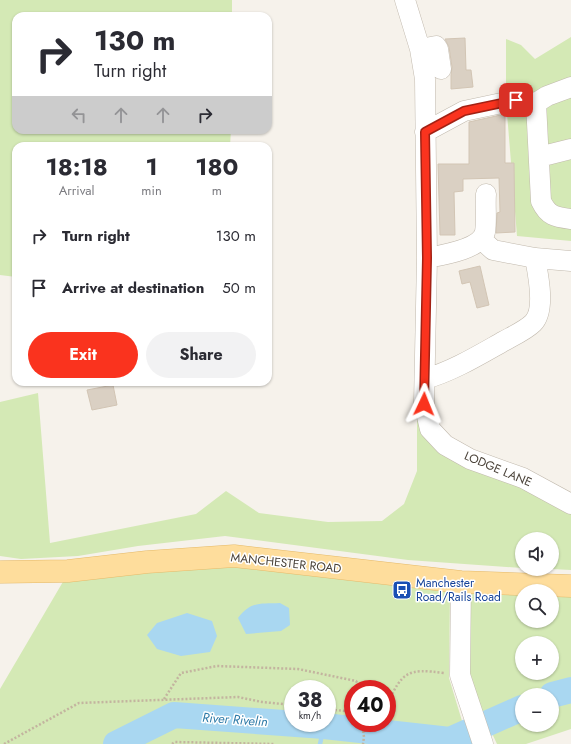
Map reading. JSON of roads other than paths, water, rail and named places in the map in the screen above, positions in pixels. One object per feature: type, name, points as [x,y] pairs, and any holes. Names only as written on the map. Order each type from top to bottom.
[{"type":"main road","name":"MANCHESTER ROAD","points":[[0,572],[68,571],[147,562],[234,556],[460,582],[571,586]]},
{"type":"street","name":"LODGE LANE","points":[[405,0],[420,50],[425,79],[427,258],[424,404],[430,429],[445,445],[470,459],[523,478],[571,504]]},
{"type":"street","points":[[420,50],[436,46],[438,49],[441,69]]},
{"type":"street","points":[[425,122],[456,104],[464,111],[516,100],[536,102],[571,87]]},
{"type":"street","points":[[536,102],[541,201],[546,211],[558,218],[571,218]]},
{"type":"street","points":[[539,157],[571,149]]},
{"type":"street","points":[[427,258],[444,255],[474,245],[481,240],[485,232],[486,194]]},
{"type":"street","points":[[481,240],[493,250],[535,258],[571,261]]},
{"type":"street","points":[[425,380],[440,375],[465,363],[534,323],[540,305],[539,276],[535,258]]},
{"type":"street","points":[[460,582],[460,675],[481,739]]},
{"type":"water","points":[[280,603],[289,608],[290,625],[281,631],[246,634],[238,618],[247,609],[256,604]]},
{"type":"water","points":[[187,613],[212,621],[217,636],[210,652],[181,656],[157,649],[147,635],[157,623]]},
{"type":"waterway","name":"River Rivelin","points":[[559,693],[571,690]]},
{"type":"waterway","name":"River Rivelin","points":[[116,744],[174,715],[324,726],[450,740],[515,711]]},
{"type":"waterway","points":[[320,744],[323,732]]},
{"type":"place","name":"Manchester Road/Rails Road","points":[[402,590]]}]
